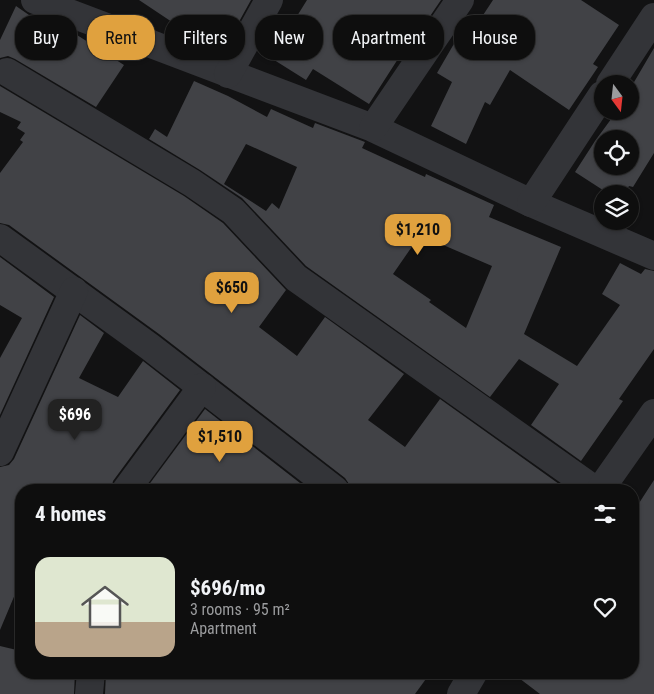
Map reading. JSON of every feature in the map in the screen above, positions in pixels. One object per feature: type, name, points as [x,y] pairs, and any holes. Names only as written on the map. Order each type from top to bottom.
[{"type":"street","points":[[35,0],[373,128],[531,204],[654,256]]},
{"type":"street","points":[[228,74],[269,0]]},
{"type":"street","points":[[373,128],[460,0]]},
{"type":"street","points":[[616,75],[654,17]]},
{"type":"street","points":[[7,72],[192,183],[233,211],[296,278],[587,484]]},
{"type":"street","points":[[531,204],[594,107]]},
{"type":"street","points":[[0,238],[202,387],[326,484]]},
{"type":"street","points":[[0,452],[74,291]]},
{"type":"street","points":[[130,484],[202,387]]},
{"type":"street","points":[[604,484],[654,413]]},
{"type":"street","points":[[89,694],[90,679]]},
{"type":"street","points":[[461,694],[470,679]]},
{"type":"building","points":[[139,0],[251,0],[243,15],[165,15],[165,17]]},
{"type":"building","points":[[307,0],[441,0],[431,15],[333,15],[333,60],[397,60],[369,104],[313,69],[306,80],[274,60],[323,60],[323,15],[298,15]]},
{"type":"building","points":[[493,0],[581,0],[619,25],[593,64],[598,67],[569,110],[510,70],[490,105],[485,102],[466,144],[431,126],[452,82],[437,73],[454,44],[454,60],[535,60],[535,15],[483,15]]},
{"type":"building","points":[[16,6],[29,15],[15,15],[15,59],[8,56],[0,58],[0,40]]},
{"type":"building","points":[[77,35],[87,41],[87,60],[116,60],[124,65],[96,107],[17,60],[77,60]]},
{"type":"building","points":[[654,48],[654,153],[634,185],[595,185],[575,172],[594,143],[594,175],[639,175],[639,130],[603,130],[610,120],[639,120],[638,75]]},
{"type":"building","points":[[194,81],[228,96],[267,117],[271,109],[313,128],[315,123],[365,142],[362,148],[425,177],[426,174],[494,205],[489,217],[561,247],[524,334],[577,366],[620,305],[602,294],[620,263],[641,274],[645,269],[654,271],[654,349],[619,399],[623,401],[581,461],[531,425],[559,384],[519,359],[490,397],[306,266],[242,198],[149,139],[155,129],[167,137]],"holes":[[[246,144],[297,167],[279,209],[272,203],[266,211],[224,184]],[[420,235],[492,266],[466,328],[429,302],[431,300],[393,274]]]},
{"type":"building","points":[[0,86],[184,196],[223,223],[286,290],[259,327],[297,356],[325,317],[404,374],[368,420],[405,447],[440,399],[559,484],[349,484],[345,478],[159,334],[9,225],[0,223],[0,173],[23,142],[20,140],[25,133],[17,128],[21,122],[0,112]]},
{"type":"building","points":[[0,257],[54,297],[0,415],[0,358],[22,318],[0,305]]},
{"type":"building","points":[[80,315],[104,333],[79,378],[118,397],[143,361],[180,390],[112,484],[15,484],[15,594],[0,630],[0,467],[9,465],[14,459]]},
{"type":"building","points":[[205,409],[301,484],[149,484]]},
{"type":"building","points":[[654,480],[654,694],[540,694],[520,679],[639,679],[639,503]]},
{"type":"building","points":[[0,646],[15,650],[15,679],[75,679],[74,694],[0,694]]},
{"type":"building","points":[[106,679],[426,679],[415,694],[105,694]]}]
